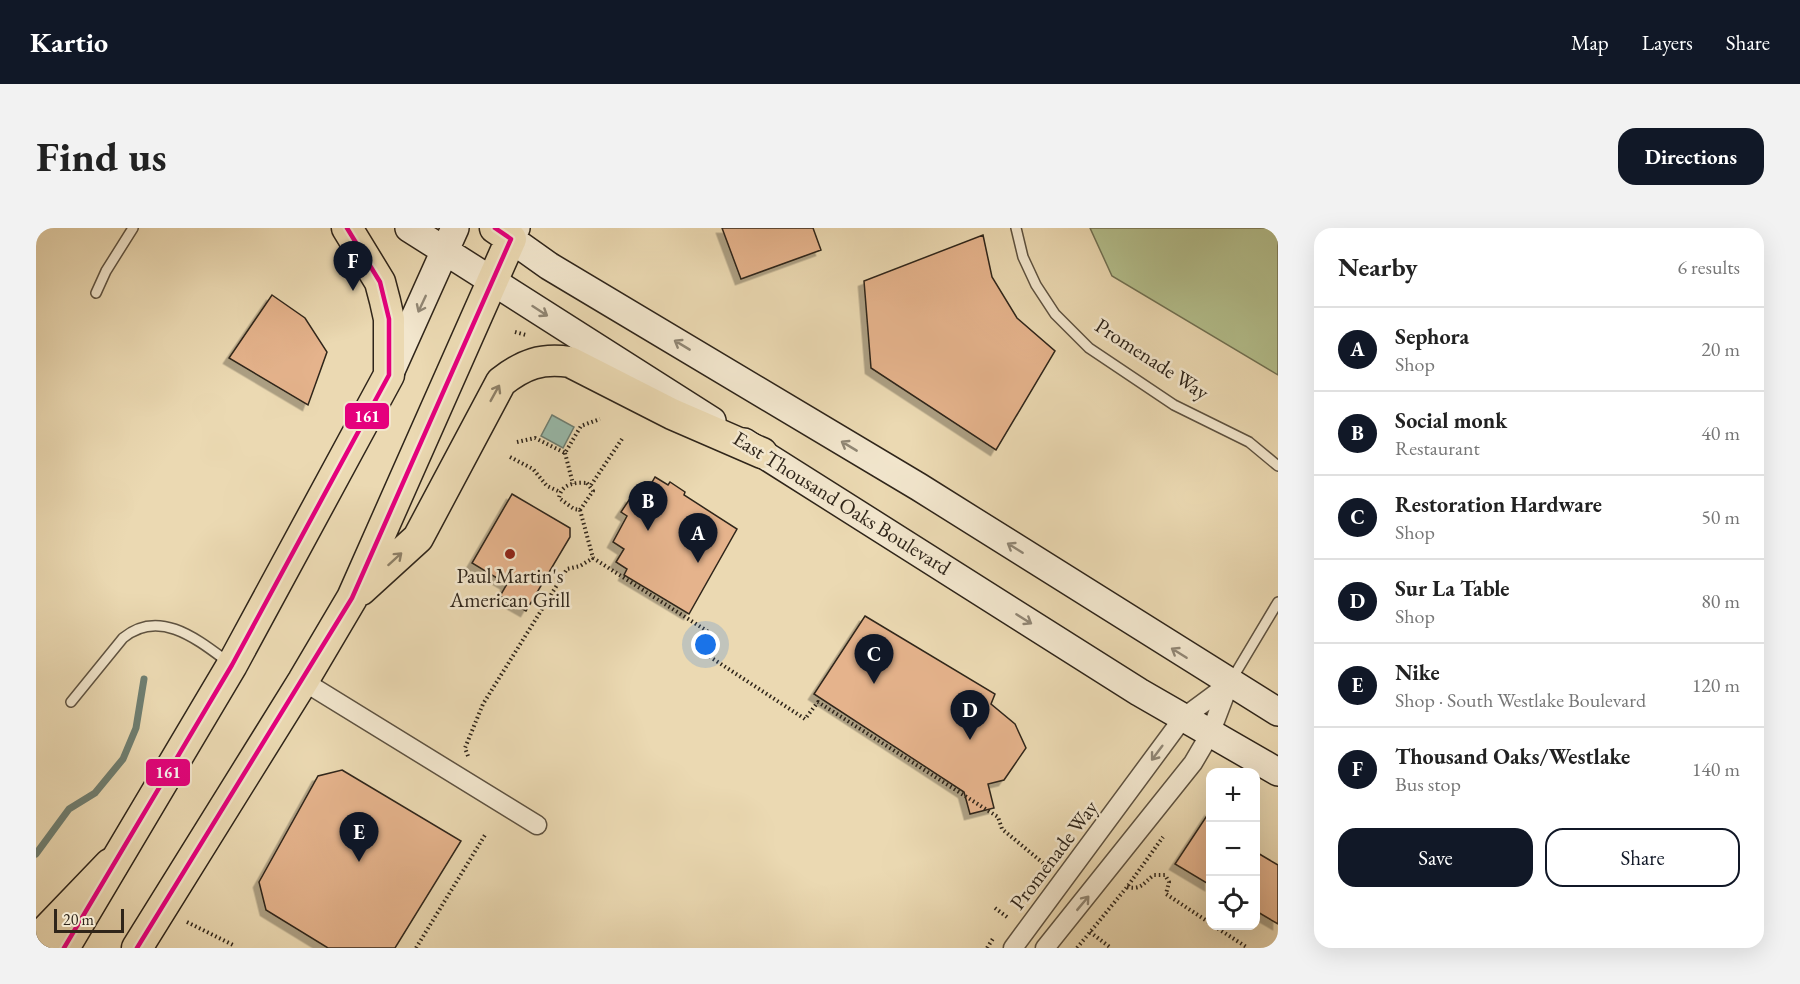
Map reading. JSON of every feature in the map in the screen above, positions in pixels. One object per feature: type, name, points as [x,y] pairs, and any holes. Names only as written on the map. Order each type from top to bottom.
[{"type":"highway","points":[[36,943],[111,865]]},
{"type":"main road","points":[[347,228],[380,282],[386,301],[389,319],[389,375]]},
{"type":"main road","name":"East Thousand Oaks Boulevard","points":[[409,228],[451,239],[491,279],[1183,718],[1278,772]]},
{"type":"main road","points":[[137,948],[352,598],[491,279],[507,232],[549,266],[919,487],[1229,684],[1278,712]]},
{"type":"main road","points":[[64,948],[111,865],[232,665],[389,375],[451,239]]},
{"type":"main road","points":[[352,598],[418,538],[501,382],[524,365],[552,360],[570,362],[672,414],[762,453]]},
{"type":"street","points":[[303,681],[537,825]]},
{"type":"street","name":"Promenade Way","points":[[1013,948],[1183,718],[1229,684]]},
{"type":"street","name":"Promenade Way","points":[[1045,948],[1186,772],[1210,734],[1229,684]]},
{"type":"lane","points":[[96,293],[133,228]]},
{"type":"lane","name":"Promenade Way","points":[[1016,228],[1023,257],[1036,285],[1055,314],[1089,348],[1174,405],[1249,442],[1278,466]]},
{"type":"lane","name":"Promenade Way","points":[[1229,684],[1278,602]]},
{"type":"lane","points":[[71,702],[123,638],[134,629],[152,624],[175,627],[232,665]]},
{"type":"path","points":[[515,332],[526,335]]},
{"type":"path","points":[[573,483],[565,453],[581,426],[600,419]]},
{"type":"path","points":[[517,442],[535,438],[565,453]]},
{"type":"path","points":[[580,510],[591,496],[591,485],[622,439]]},
{"type":"path","points":[[510,457],[533,469],[547,486],[560,492]]},
{"type":"path","points":[[560,492],[573,483],[591,485]]},
{"type":"path","points":[[560,492],[562,502],[580,510]]},
{"type":"path","points":[[580,510],[593,558],[707,631],[700,651],[805,719],[818,702],[998,817],[1002,830],[1043,863]]},
{"type":"path","points":[[474,760],[465,754],[465,748],[483,704],[567,569],[580,566],[593,558]]},
{"type":"path","points":[[1077,948],[1127,887],[1170,828]]},
{"type":"path","points":[[416,948],[485,835]]},
{"type":"path","points":[[1127,887],[1136,889],[1142,887],[1154,875],[1166,875],[1169,882],[1166,894],[1206,920]]},
{"type":"path","points":[[994,908],[1008,916]]},
{"type":"path","points":[[187,922],[233,945]]},
{"type":"path","points":[[1221,930],[1248,948]]},
{"type":"path","points":[[1090,932],[1112,948]]},
{"type":"green space","points":[[1090,228],[1278,228],[1278,375],[1112,276]]},
{"type":"shaded area","points":[[552,415],[574,427],[563,448],[541,436]]},
{"type":"building","points":[[722,228],[813,228],[821,250],[741,279]]},
{"type":"building","points":[[983,235],[992,277],[1017,318],[1055,351],[996,450],[871,368],[864,281]]},
{"type":"building","points":[[272,295],[305,318],[327,352],[308,405],[229,358]]},
{"type":"building","points":[[655,477],[668,485],[670,482],[685,492],[684,495],[737,529],[689,614],[624,575],[627,569],[616,562],[624,549],[613,542],[627,516],[621,512],[631,497],[635,500],[645,482],[651,484]]},
{"type":"building","points":[[512,494],[570,528],[570,537],[526,611],[500,596],[507,584],[472,563]]},
{"type":"building","points":[[865,616],[995,694],[991,704],[1015,724],[1026,748],[1004,780],[988,784],[994,808],[970,814],[964,792],[814,694]]},
{"type":"building","points":[[342,770],[461,841],[395,948],[328,948],[266,910],[259,882],[318,776]]},
{"type":"building","points":[[1206,817],[1206,883],[1175,864]]},
{"type":"building","points":[[1260,854],[1278,865],[1278,924],[1260,913]]},
{"type":"waterway","points":[[36,854],[69,809],[95,793],[123,759],[136,728],[144,679]]},
{"type":"transit line","name":"161","points":[[64,948],[232,665],[389,375],[389,319],[380,282],[347,228]]},
{"type":"transit line","name":"161","points":[[137,948],[352,598],[511,239],[495,228]]},
{"type":"place","name":"Thousand Oaks/Westlake","points":[[353,291]]},
{"type":"place","name":"Social monk","points":[[648,531]]},
{"type":"place","name":"Paul Martin's American Grill","points":[[510,554]]},
{"type":"place","name":"Sephora","points":[[698,563]]},
{"type":"place","name":"Restoration Hardware","points":[[874,684]]},
{"type":"place","name":"Sur La Table","points":[[970,740]]},
{"type":"place","name":"Nike","points":[[359,862]]}]
